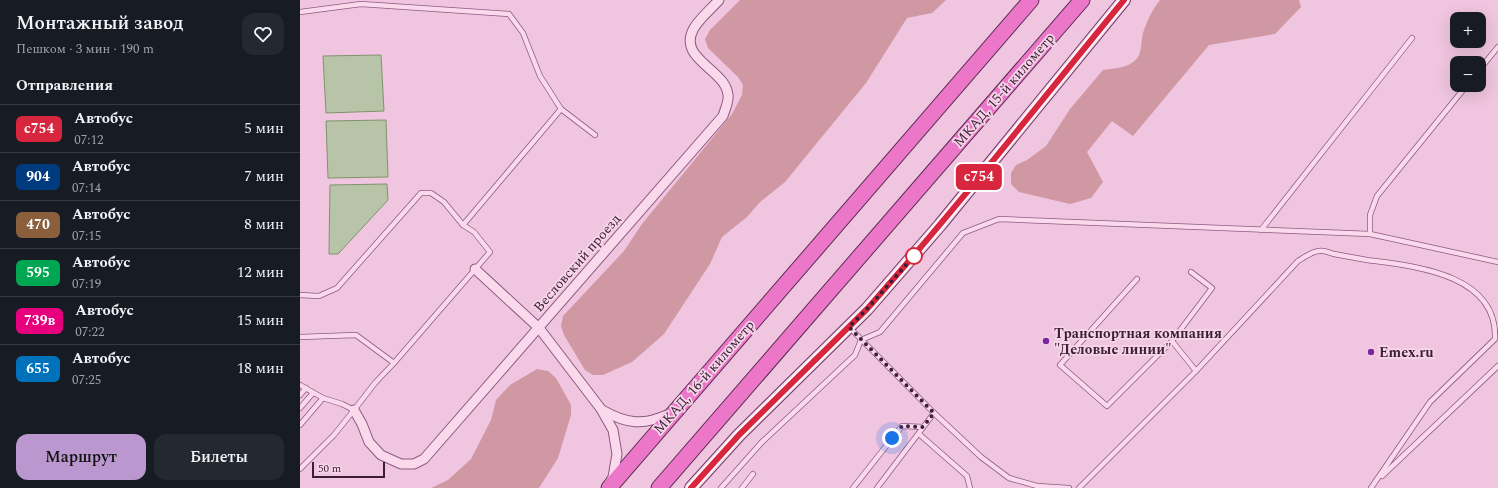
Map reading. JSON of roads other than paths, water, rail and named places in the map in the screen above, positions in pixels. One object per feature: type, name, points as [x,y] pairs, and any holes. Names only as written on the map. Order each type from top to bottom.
[{"type":"highway","points":[[986,51],[1031,0]]},
{"type":"highway","name":"МКАД, 15-й километр","points":[[659,488],[1082,0]]},
{"type":"highway","name":"МКАД, 16-й километр","points":[[607,488],[986,51]]},
{"type":"main road","points":[[986,51],[1024,0]]},
{"type":"main road","points":[[691,488],[739,435],[867,309],[905,267],[1124,0]]},
{"type":"street","name":"Весловский проезд","points":[[354,410],[370,442],[381,455],[401,464],[414,464],[424,459],[723,116],[727,106],[728,94],[723,81],[694,54],[691,46],[691,35],[694,28],[719,0]]},
{"type":"street","points":[[476,269],[539,328],[601,409],[613,430],[617,454],[612,477],[607,488]]},
{"type":"street","points":[[601,409],[618,419],[637,422],[656,420],[674,412]]},
{"type":"lane","points":[[300,12],[361,4],[510,14],[523,33],[540,76],[561,109],[595,135]]},
{"type":"lane","points":[[1261,230],[1412,38]]},
{"type":"lane","points":[[1486,62],[1498,47]]},
{"type":"lane","points":[[1370,234],[1370,215],[1377,196],[1461,92]]},
{"type":"lane","points":[[462,225],[561,109]]},
{"type":"lane","points":[[300,296],[319,296],[336,288],[421,193],[431,193],[444,202],[462,225],[474,232],[490,252],[375,383],[334,434],[300,469]]},
{"type":"lane","points":[[721,488],[762,442],[855,355],[861,340],[880,332],[963,233],[999,219],[1370,234],[1498,262]]},
{"type":"lane","points":[[1079,488],[1196,371],[1298,261],[1319,250],[1350,257],[1423,268],[1459,279],[1478,289],[1488,301],[1495,313],[1497,328],[1495,339],[1430,402],[1371,488]]},
{"type":"lane","points":[[1137,279],[1060,365],[1107,406],[1172,341],[1212,288],[1191,272]]},
{"type":"lane","points":[[849,327],[934,413],[981,457],[1009,478],[1037,486],[1070,488]]},
{"type":"lane","points":[[300,337],[356,335],[394,363]]},
{"type":"lane","points":[[1172,341],[1196,371]]},
{"type":"lane","points":[[1375,483],[1498,366]]},
{"type":"lane","points":[[300,385],[323,398],[342,404],[354,410]]},
{"type":"lane","points":[[300,395],[306,388]]},
{"type":"lane","points":[[300,408],[313,393]]},
{"type":"lane","points":[[300,425],[323,398]]},
{"type":"lane","points":[[877,488],[934,413]]},
{"type":"lane","points":[[852,488],[902,426],[923,427]]},
{"type":"lane","points":[[919,434],[967,476],[970,488]]},
{"type":"lane","points":[[742,488],[753,474]]},
{"type":"place","name":"Транспортная компания \"Деловые линии\"","points":[[1046,341]]},
{"type":"place","name":"Emex.ru","points":[[1371,352]]}]
